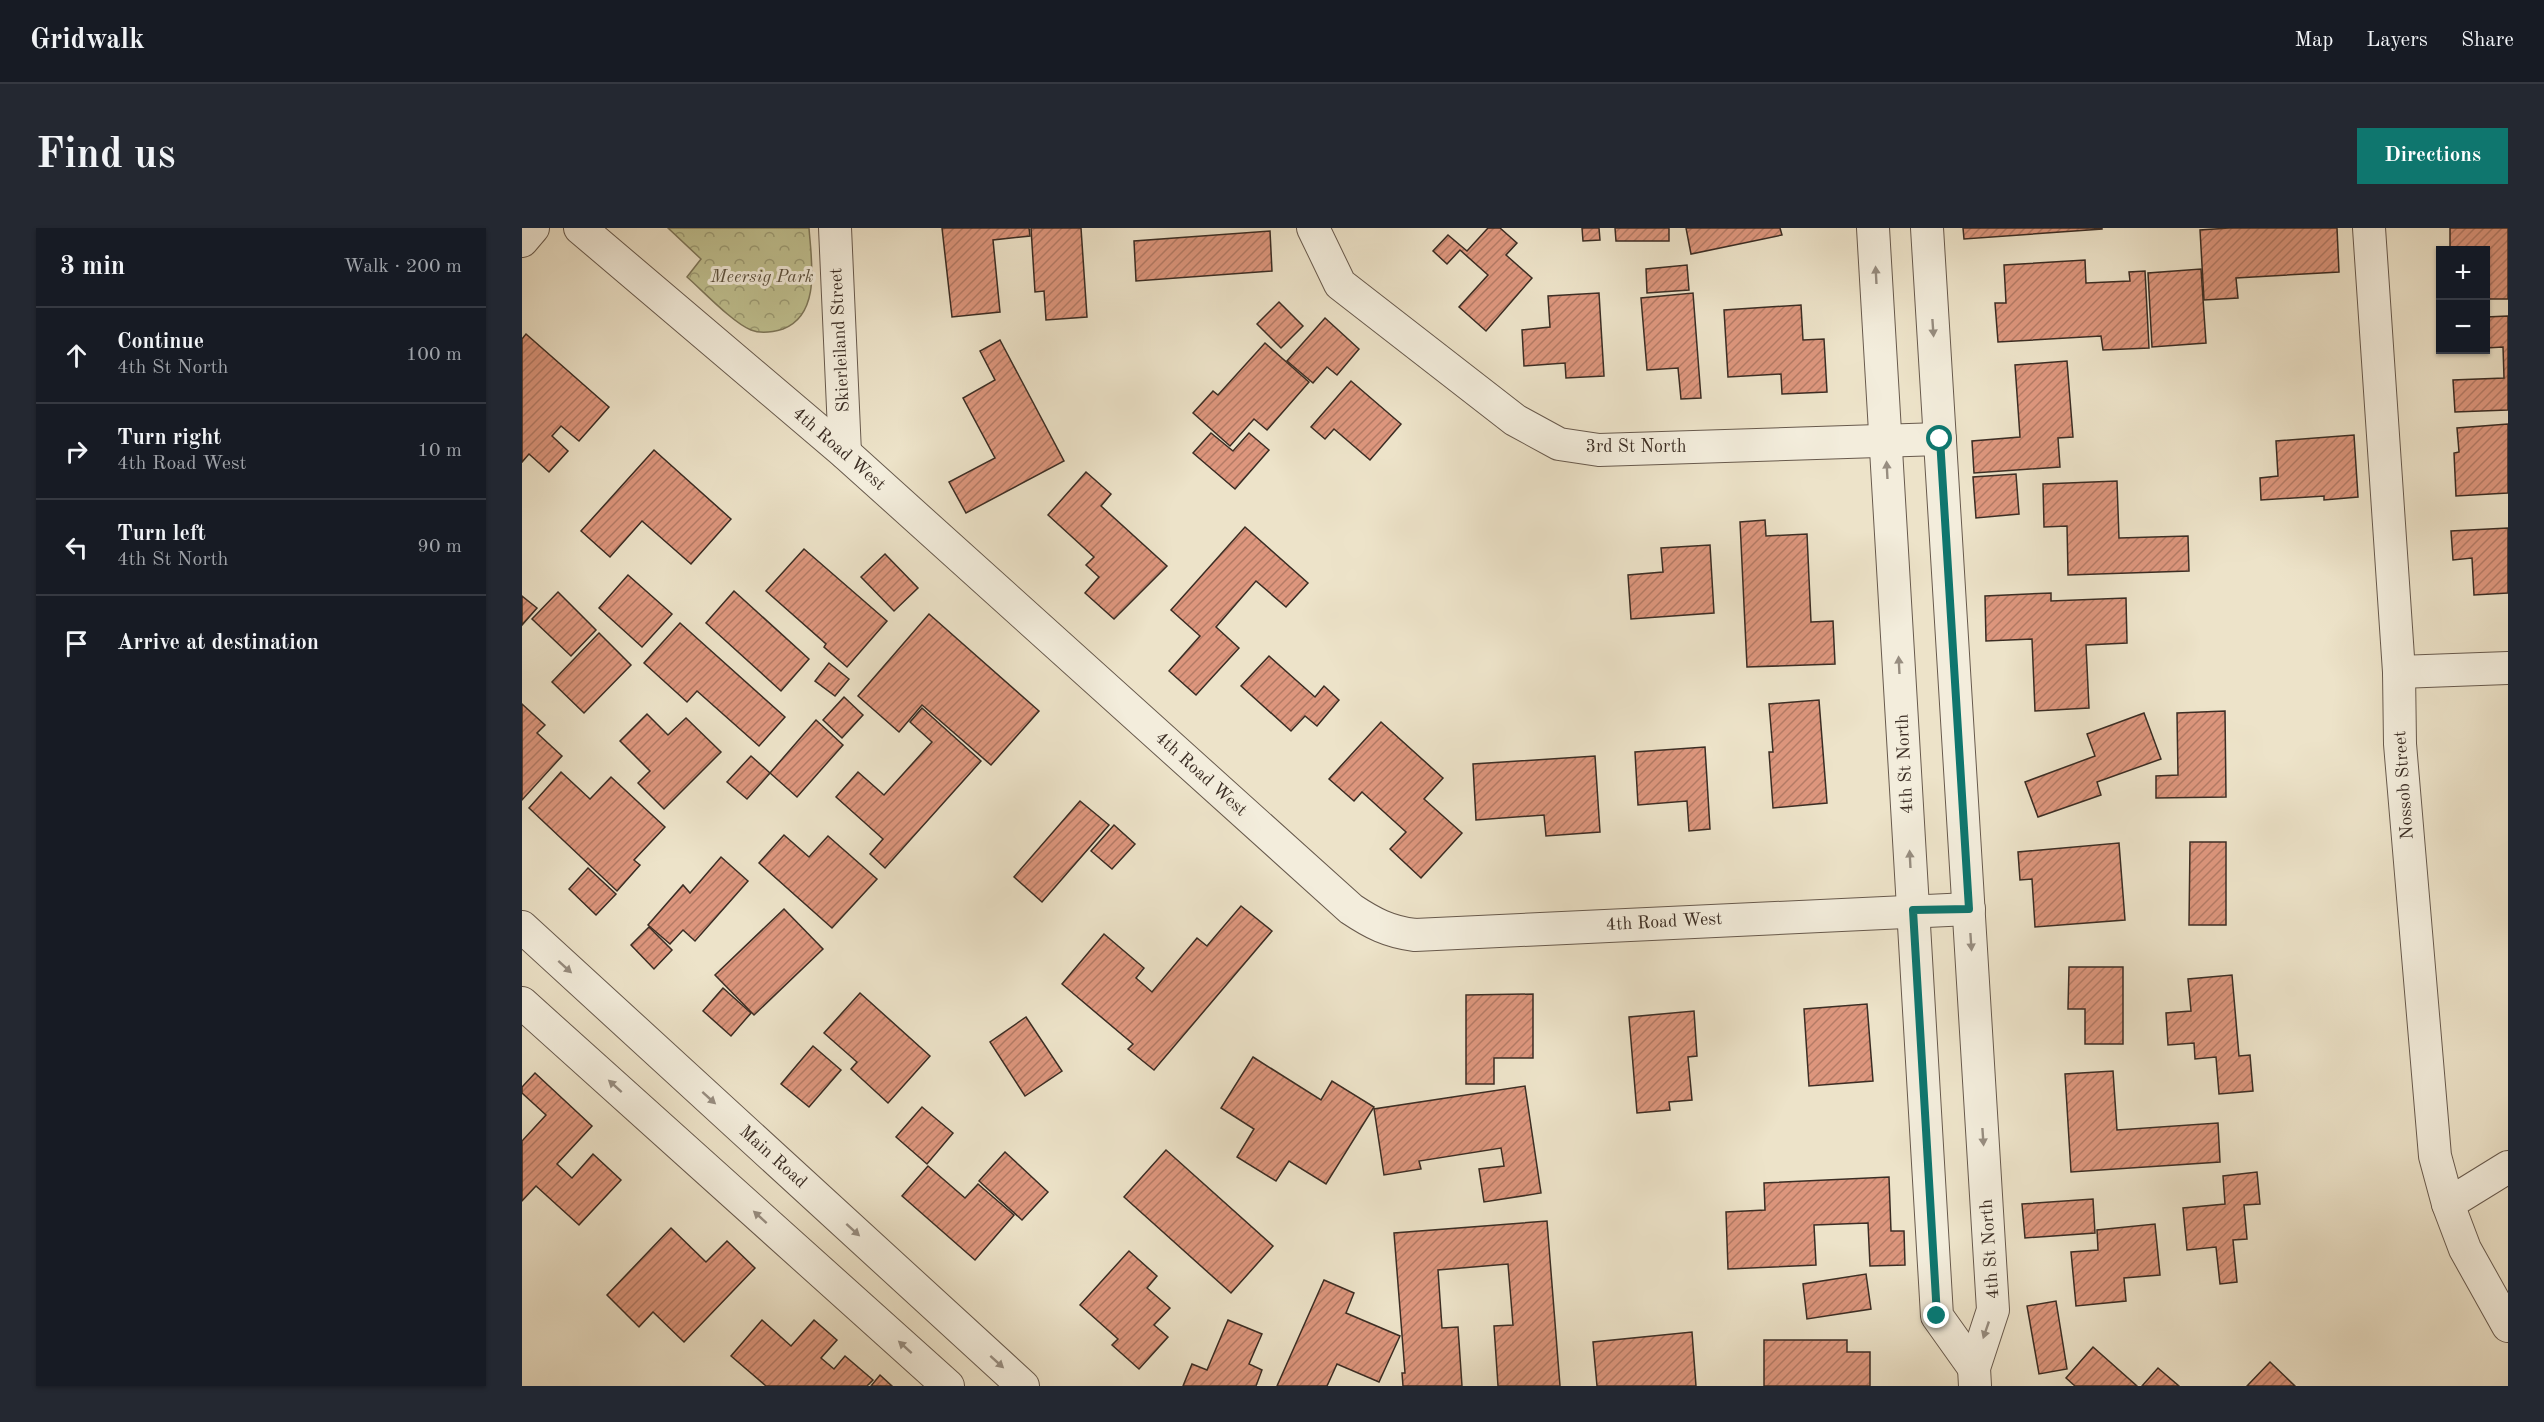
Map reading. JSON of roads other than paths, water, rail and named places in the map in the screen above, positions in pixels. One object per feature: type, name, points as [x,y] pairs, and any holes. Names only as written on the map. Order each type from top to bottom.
[{"type":"street","points":[[522,241],[533,228]]},
{"type":"street","name":"4th Road West","points":[[580,228],[845,453],[1351,909],[1393,933],[1415,935],[1969,909]]},
{"type":"street","name":"Skierleiland Street","points":[[835,228],[845,453]]},
{"type":"street","name":"3rd St North","points":[[1313,228],[1340,284],[1515,420],[1559,444],[1599,450],[1940,439]]},
{"type":"street","name":"4th St North","points":[[1873,228],[1937,1316],[1974,1377]]},
{"type":"street","name":"4th St North","points":[[1927,228],[1994,1310],[1974,1377]]},
{"type":"street","name":"Nossob Street","points":[[2369,228],[2399,672],[2400,744],[2435,1156],[2448,1204],[2465,1249],[2508,1326]]},
{"type":"street","points":[[2399,672],[2508,668]]},
{"type":"street","name":"Main Road","points":[[522,927],[1023,1386]]},
{"type":"street","points":[[522,1003],[948,1386]]},
{"type":"street","points":[[2448,1204],[2508,1167]]},
{"type":"park label","name":"Meersig Park","points":[[762,277]]}]
